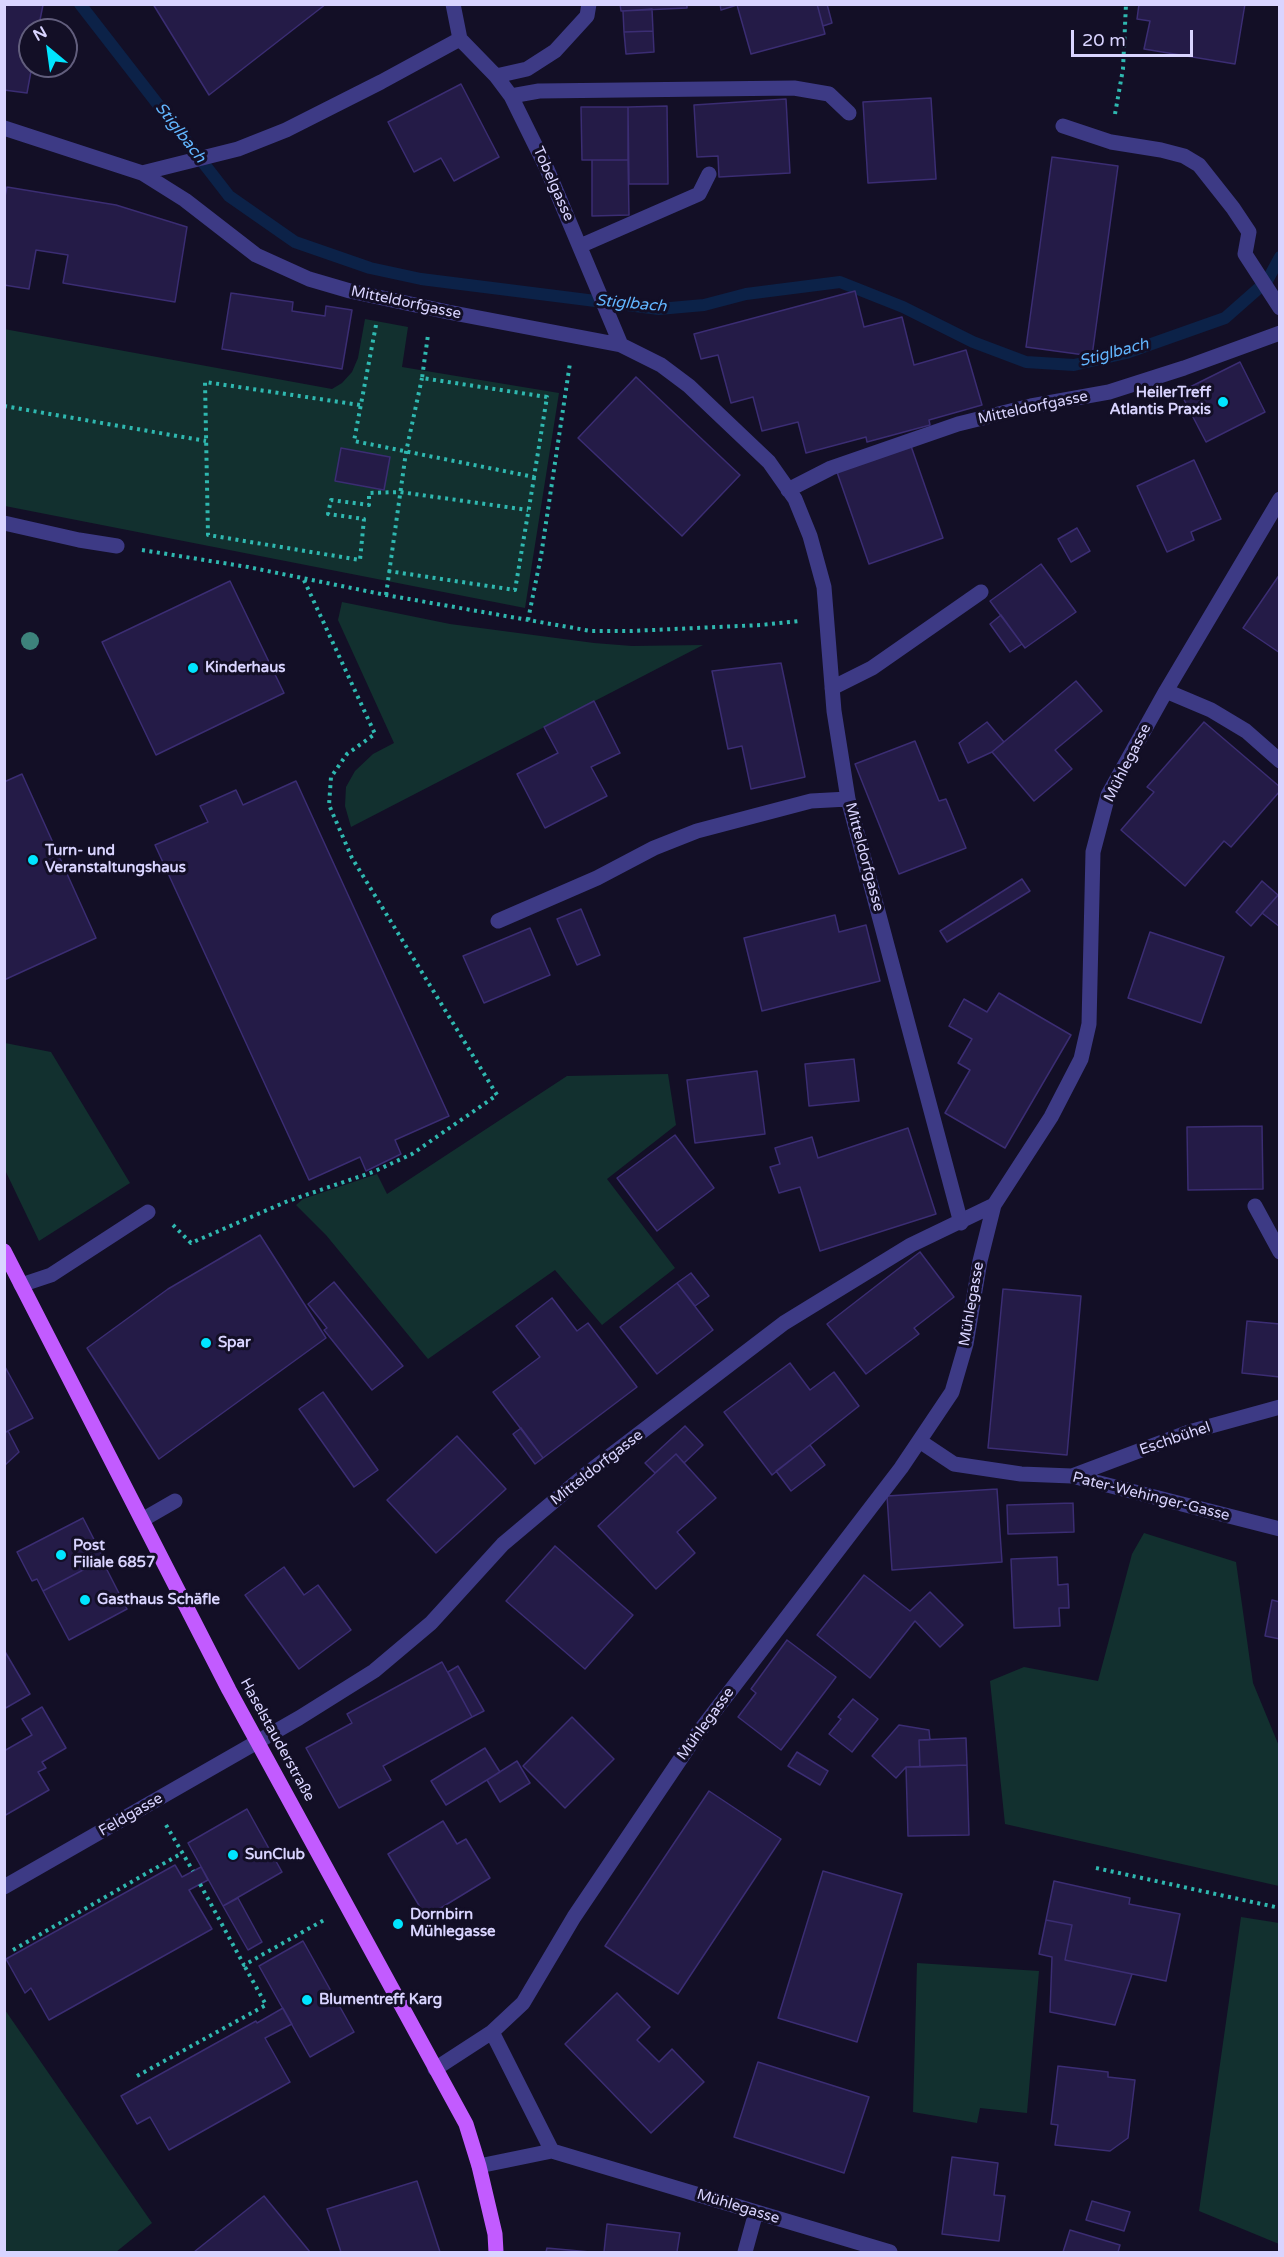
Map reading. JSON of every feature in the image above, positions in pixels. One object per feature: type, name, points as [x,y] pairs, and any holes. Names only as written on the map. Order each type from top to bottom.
[{"type":"main road","name":"Haselstauderstraße","points":[[4,1251],[257,1742],[466,2124],[479,2166],[495,2234],[495,2253]]},
{"type":"street","points":[[142,173],[238,148],[286,130],[460,39],[453,4]]},
{"type":"street","points":[[496,76],[527,69],[555,51],[587,16],[589,4]]},
{"type":"street","name":"Tobelgasse","points":[[460,39],[496,76],[511,96],[580,246],[621,345]]},
{"type":"street","points":[[511,96],[539,91],[794,88],[829,94],[849,113]]},
{"type":"street","points":[[1063,126],[1111,142],[1184,156],[1199,165],[1249,232],[1245,254],[1279,306]]},
{"type":"street","name":"Mitteldorfgasse","points":[[4,128],[142,173],[185,200],[256,255],[309,279],[432,309],[621,345],[662,365],[689,386],[769,462],[795,499],[810,536],[824,587],[832,688],[848,799],[961,1223]]},
{"type":"street","points":[[580,246],[699,194],[709,174]]},
{"type":"street","name":"Mitteldorfgasse","points":[[788,490],[831,468],[958,424],[1031,406],[1109,392],[1185,368],[1280,333]]},
{"type":"street","name":"Mühlegasse","points":[[435,2069],[492,2032],[524,2003],[574,1917],[698,1733],[921,1442],[951,1392],[966,1344],[980,1260],[994,1205],[1051,1117],[1081,1059],[1089,1024],[1093,852],[1108,795],[1166,691],[1280,499]]},
{"type":"street","points":[[4,523],[117,546]]},
{"type":"street","points":[[832,688],[872,668],[981,592]]},
{"type":"street","points":[[1166,691],[1211,710],[1238,726],[1280,761]]},
{"type":"street","points":[[498,921],[597,878],[654,848],[697,831],[811,801],[848,799]]},
{"type":"street","name":"Mitteldorfgasse","points":[[257,1742],[320,1706],[374,1671],[430,1623],[503,1544],[585,1475],[784,1323],[911,1245],[961,1223],[994,1205]]},
{"type":"street","points":[[1255,1206],[1280,1252]]},
{"type":"street","points":[[21,1285],[51,1275],[148,1212]]},
{"type":"street","name":"Eschbühel","points":[[1071,1476],[1190,1432],[1280,1407]]},
{"type":"street","name":"Pater-Wehinger-Gasse","points":[[921,1442],[954,1464],[1021,1474],[1071,1476],[1280,1529]]},
{"type":"street","points":[[142,1520],[175,1501]]},
{"type":"street","name":"Feldgasse","points":[[4,1887],[257,1742]]},
{"type":"street","points":[[492,2032],[552,2151]]},
{"type":"street","name":"Mühlegasse","points":[[479,2166],[552,2151],[890,2253]]},
{"type":"street","points":[[745,2253],[756,2212]]},
{"type":"path","points":[[1111,142],[1122,69],[1126,4]]},
{"type":"path","points":[[381,298],[354,441],[534,477]]},
{"type":"path","points":[[386,595],[406,452],[422,378],[432,309]]},
{"type":"path","points":[[528,620],[541,556],[574,336]]},
{"type":"path","points":[[388,571],[515,590],[547,396],[422,378]]},
{"type":"path","points":[[360,405],[205,382],[208,535],[360,560],[364,519],[328,514],[331,500],[369,504],[369,493],[400,492],[528,510]]},
{"type":"path","points":[[4,406],[206,441]]},
{"type":"path","points":[[117,546],[591,631],[761,626],[827,616]]},
{"type":"path","points":[[148,1212],[155,1208],[191,1242],[288,1200],[373,1172],[412,1154],[497,1095],[352,858],[329,805],[331,777],[347,754],[375,734],[303,578]]},
{"type":"path","points":[[153,1802],[193,1871]]},
{"type":"path","points":[[13,1950],[182,1853]]},
{"type":"path","points":[[1096,1868],[1280,1908]]},
{"type":"path","points":[[137,2076],[266,2005],[200,1884]]},
{"type":"path","points":[[244,1965],[348,1906]]},
{"type":"green space","points":[[365,319],[408,327],[402,367],[559,393],[525,608],[5,506],[4,329],[332,389],[342,383],[352,372],[358,358]]},
{"type":"green space","points":[[342,602],[450,624],[594,643],[632,646],[703,645],[351,827],[345,806],[346,787],[355,771],[373,754],[394,743],[338,620]]},
{"type":"green space","points":[[5,1043],[51,1052],[130,1183],[39,1241],[5,1170]]},
{"type":"green space","points":[[668,1074],[676,1125],[607,1179],[675,1268],[602,1325],[555,1270],[428,1359],[326,1235],[296,1205],[303,1199],[377,1174],[387,1194],[567,1076]]},
{"type":"green space","points":[[1144,1533],[1236,1562],[1253,1683],[1279,1746],[1279,1886],[1005,1824],[990,1681],[1024,1667],[1098,1681],[1132,1554]]},
{"type":"green space","points":[[1241,1917],[1279,1923],[1279,2244],[1199,2211]]},
{"type":"green space","points":[[917,1963],[1039,1971],[1027,2113],[980,2108],[977,2123],[913,2112]]},
{"type":"green space","points":[[5,2010],[152,2223],[116,2252],[5,2252]]},
{"type":"building","points":[[4,4],[43,5],[40,18],[18,18],[18,78],[30,78],[27,93],[4,90]]},
{"type":"building","points":[[153,4],[326,4],[209,95]]},
{"type":"building","points":[[620,4],[687,4],[687,8],[621,11]]},
{"type":"building","points":[[720,4],[817,4],[825,34],[751,54],[737,5],[721,10]]},
{"type":"building","points":[[817,4],[827,4],[832,23],[823,26]]},
{"type":"building","points":[[1139,4],[1245,4],[1235,64],[1144,49],[1150,21],[1137,19]]},
{"type":"building","points":[[652,9],[653,31],[624,32],[623,11]]},
{"type":"building","points":[[653,31],[654,52],[626,54],[624,32]]},
{"type":"building","points":[[461,84],[499,157],[454,181],[441,158],[414,172],[388,122]]},
{"type":"building","points":[[931,98],[936,179],[868,183],[863,102]]},
{"type":"building","points":[[786,99],[790,173],[719,177],[718,156],[697,157],[694,105]]},
{"type":"building","points":[[667,106],[668,184],[629,184],[628,107]]},
{"type":"building","points":[[581,107],[628,107],[628,160],[582,160]]},
{"type":"building","points":[[1052,157],[1118,166],[1092,356],[1026,347]]},
{"type":"building","points":[[592,160],[628,160],[629,215],[592,216]]},
{"type":"building","points":[[7,187],[116,205],[187,227],[175,302],[63,283],[68,255],[36,250],[29,289],[4,285],[4,201]]},
{"type":"building","points":[[855,291],[864,327],[902,317],[914,365],[966,350],[982,405],[929,420],[930,425],[867,442],[866,437],[806,453],[798,422],[762,431],[753,397],[731,403],[718,355],[701,359],[694,334]]},
{"type":"building","points":[[231,293],[293,302],[292,311],[325,316],[326,306],[352,310],[342,369],[222,349]]},
{"type":"building","name":"HeilerTreff Atlantis Praxis","points":[[1240,362],[1265,412],[1206,442],[1180,392]]},
{"type":"building","points":[[636,377],[740,475],[682,536],[578,438]]},
{"type":"building","points":[[911,446],[943,538],[869,564],[837,472]]},
{"type":"building","points":[[341,448],[390,457],[384,490],[335,481]]},
{"type":"building","points":[[1194,460],[1221,519],[1191,532],[1194,540],[1167,552],[1137,486]]},
{"type":"building","points":[[1077,528],[1090,551],[1071,562],[1058,539]]},
{"type":"building","points":[[1041,564],[1076,612],[1025,648],[990,601]]},
{"type":"building","points":[[1280,574],[1280,653],[1243,628]]},
{"type":"building","name":"Kinderhaus","points":[[230,581],[284,693],[156,755],[102,642]]},
{"type":"building","points":[[1001,615],[1022,644],[1010,652],[990,624]]},
{"type":"building","points":[[781,663],[805,777],[751,789],[742,746],[728,749],[712,671]]},
{"type":"building","points":[[1076,681],[1102,711],[1055,750],[1072,769],[1034,801],[992,752]]},
{"type":"building","points":[[594,701],[620,753],[591,767],[607,796],[545,828],[517,774],[558,753],[544,727]]},
{"type":"building","points":[[987,722],[1004,742],[992,752],[968,763],[959,743]]},
{"type":"building","points":[[1204,722],[1280,787],[1280,791],[1231,847],[1224,841],[1185,886],[1121,830],[1154,792],[1147,787]]},
{"type":"building","points":[[915,741],[939,801],[946,799],[966,848],[899,874],[855,764]]},
{"type":"building","name":"Turn- und Veranstaltungshaus","points":[[22,774],[96,938],[4,980],[4,782]]},
{"type":"building","points":[[296,781],[449,1116],[395,1140],[401,1154],[366,1171],[360,1157],[309,1180],[155,845],[208,822],[200,806],[236,790],[243,805]]},
{"type":"building","points":[[1022,879],[1030,891],[947,942],[940,931]]},
{"type":"building","points":[[1262,881],[1278,895],[1251,926],[1236,912]]},
{"type":"building","points":[[1280,893],[1280,927],[1262,913]]},
{"type":"building","points":[[581,909],[600,955],[577,965],[557,919]]},
{"type":"building","points":[[835,915],[839,932],[866,925],[880,981],[762,1011],[744,938]]},
{"type":"building","points":[[530,928],[550,975],[484,1003],[463,956]]},
{"type":"building","points":[[1150,932],[1224,957],[1201,1023],[1128,998]]},
{"type":"building","points":[[999,993],[1071,1035],[1005,1148],[945,1113],[970,1070],[958,1063],[972,1039],[949,1026],[964,999],[987,1012]]},
{"type":"building","points":[[854,1059],[859,1101],[809,1106],[805,1064]]},
{"type":"building","points":[[757,1071],[765,1134],[695,1143],[687,1080]]},
{"type":"building","points":[[1262,1126],[1263,1189],[1188,1190],[1187,1127]]},
{"type":"building","points":[[908,1128],[936,1214],[820,1251],[800,1187],[779,1193],[770,1167],[780,1164],[775,1148],[812,1137],[818,1158]]},
{"type":"building","points":[[675,1135],[714,1188],[657,1231],[617,1178]]},
{"type":"building","name":"Spar","points":[[260,1235],[326,1338],[159,1459],[87,1348],[168,1289]]},
{"type":"building","points":[[920,1252],[954,1297],[914,1328],[919,1334],[866,1374],[827,1324]]},
{"type":"building","points":[[691,1273],[709,1296],[695,1306],[677,1283]]},
{"type":"building","points":[[334,1282],[403,1366],[372,1390],[324,1330],[327,1328],[308,1304]]},
{"type":"building","points":[[677,1283],[713,1330],[657,1374],[620,1327]]},
{"type":"building","points":[[1003,1289],[1081,1296],[1067,1455],[988,1448]]},
{"type":"building","points":[[552,1298],[577,1331],[588,1323],[637,1387],[543,1458],[493,1392],[540,1357],[516,1326]]},
{"type":"building","points":[[1247,1321],[1280,1324],[1280,1377],[1242,1373]]},
{"type":"building","points":[[790,1363],[810,1390],[834,1372],[859,1406],[772,1475],[724,1412]]},
{"type":"building","points":[[4,1365],[33,1418],[4,1433]]},
{"type":"building","points":[[323,1392],[378,1470],[354,1487],[299,1409]]},
{"type":"building","points":[[685,1426],[703,1445],[684,1463],[676,1454],[655,1473],[645,1463]]},
{"type":"building","points":[[521,1428],[543,1458],[535,1464],[513,1434]]},
{"type":"building","points":[[8,1431],[19,1452],[4,1466],[4,1433]]},
{"type":"building","points":[[457,1436],[506,1489],[436,1553],[387,1500]]},
{"type":"building","points":[[810,1445],[825,1465],[791,1491],[776,1471]]},
{"type":"building","points":[[676,1454],[716,1498],[677,1532],[695,1553],[656,1589],[598,1526]]},
{"type":"building","points":[[997,1489],[1002,1562],[892,1570],[887,1496]]},
{"type":"building","points":[[1073,1503],[1074,1532],[1008,1534],[1007,1505]]},
{"type":"building","name":"Post Filiale 6857","points":[[83,1518],[104,1559],[43,1591],[37,1579],[32,1581],[17,1552]]},
{"type":"building","points":[[555,1546],[633,1615],[585,1669],[506,1601]]},
{"type":"building","points":[[1057,1557],[1058,1585],[1068,1584],[1069,1608],[1059,1608],[1060,1626],[1014,1628],[1011,1559]]},
{"type":"building","name":"Gasthaus Schäfle","points":[[102,1560],[127,1609],[69,1640],[43,1591]]},
{"type":"building","points":[[284,1567],[304,1595],[318,1585],[351,1630],[299,1669],[245,1595]]},
{"type":"building","points":[[864,1575],[910,1611],[930,1592],[963,1625],[940,1647],[915,1621],[870,1678],[817,1635]]},
{"type":"building","points":[[1272,1600],[1280,1602],[1280,1639],[1265,1636]]},
{"type":"building","points":[[787,1640],[836,1677],[781,1750],[738,1717],[756,1693],[751,1689]]},
{"type":"building","points":[[4,1650],[30,1694],[4,1709]]},
{"type":"building","points":[[442,1662],[472,1717],[383,1766],[391,1780],[339,1808],[306,1748],[352,1723],[347,1714]]},
{"type":"building","points":[[458,1666],[484,1711],[472,1717],[448,1672]]},
{"type":"building","points":[[853,1699],[878,1719],[852,1752],[829,1734],[841,1719],[838,1717]]},
{"type":"building","points":[[42,1707],[66,1748],[42,1762],[46,1768],[38,1772],[49,1790],[4,1816],[4,1751],[32,1735],[22,1719]]},
{"type":"building","points":[[572,1717],[614,1759],[565,1808],[523,1766]]},
{"type":"building","points":[[899,1725],[929,1730],[930,1740],[919,1740],[920,1767],[906,1767],[896,1778],[872,1756]]},
{"type":"building","points":[[966,1738],[967,1765],[920,1767],[919,1740]]},
{"type":"building","points":[[485,1748],[500,1772],[446,1805],[431,1781]]},
{"type":"building","points":[[797,1752],[828,1771],[820,1785],[788,1766]]},
{"type":"building","points":[[517,1761],[530,1783],[500,1802],[487,1780]]},
{"type":"building","points":[[967,1765],[969,1835],[908,1836],[906,1767]]},
{"type":"building","points":[[709,1791],[781,1839],[678,1994],[605,1946]]},
{"type":"building","name":"SunClub","points":[[247,1809],[282,1872],[223,1906],[188,1843]]},
{"type":"building","points":[[443,1821],[457,1844],[466,1839],[490,1878],[426,1917],[388,1854]]},
{"type":"building","points":[[175,1865],[182,1877],[201,1867],[208,1880],[189,1890],[212,1929],[49,2020],[31,1988],[25,1993],[6,1959]]},
{"type":"building","points":[[823,1871],[902,1894],[857,2042],[778,2018]]},
{"type":"building","points":[[1054,1881],[1130,1898],[1129,1904],[1180,1914],[1166,1981],[1065,1960],[1072,1925],[1046,1920]]},
{"type":"building","points":[[238,1898],[262,1942],[248,1950],[223,1906]]},
{"type":"building","points":[[1046,1920],[1072,1925],[1065,1960],[1132,1974],[1115,2025],[1050,2012],[1052,1957],[1039,1954]]},
{"type":"building","name":"Blumentreff Karg","points":[[303,1941],[354,2032],[310,2057],[259,1966]]},
{"type":"building","points":[[617,1993],[650,2027],[637,2040],[659,2062],[672,2049],[704,2082],[651,2133],[565,2044]]},
{"type":"building","points":[[283,2008],[292,2024],[265,2038],[290,2082],[169,2150],[150,2117],[137,2124],[121,2096]]},
{"type":"building","points":[[758,2062],[869,2097],[844,2173],[734,2137]]},
{"type":"building","points":[[1058,2066],[1108,2072],[1108,2077],[1135,2080],[1128,2138],[1110,2151],[1055,2145],[1058,2125],[1051,2124]]},
{"type":"building","points":[[952,2157],[998,2163],[994,2195],[1005,2196],[999,2241],[942,2234]]},
{"type":"building","points":[[417,2181],[440,2252],[341,2252],[327,2209]]},
{"type":"building","points":[[264,2196],[310,2252],[194,2252]]},
{"type":"building","points":[[1092,2201],[1130,2212],[1124,2231],[1086,2220]]},
{"type":"building","points":[[607,2224],[680,2233],[677,2252],[604,2252]]},
{"type":"building","points":[[1070,2230],[1120,2245],[1118,2252],[1063,2252]]},
{"type":"building","points":[[547,2248],[590,2252],[546,2252]]},
{"type":"waterway","name":"Stiglbach","points":[[80,4],[229,196],[295,242],[370,268],[421,279],[659,309],[704,305],[746,294],[840,282],[903,307],[973,342],[1026,362],[1074,365],[1126,353],[1225,318],[1267,281],[1280,257]]},
{"type":"place","name":"HeilerTreff Atlantis Praxis","points":[[1223,402]]},
{"type":"place","name":"Kinderhaus","points":[[193,668]]},
{"type":"place","name":"Turn- und Veranstaltungshaus","points":[[33,860]]},
{"type":"place","name":"Spar","points":[[206,1343]]},
{"type":"place","name":"Post Filiale 6857","points":[[61,1555]]},
{"type":"place","name":"Gasthaus Schäfle","points":[[85,1600]]},
{"type":"place","name":"SunClub","points":[[233,1855]]},
{"type":"place","name":"Dornbirn Mühlegasse","points":[[398,1924]]},
{"type":"place","name":"Blumentreff Karg","points":[[307,2000]]}]
